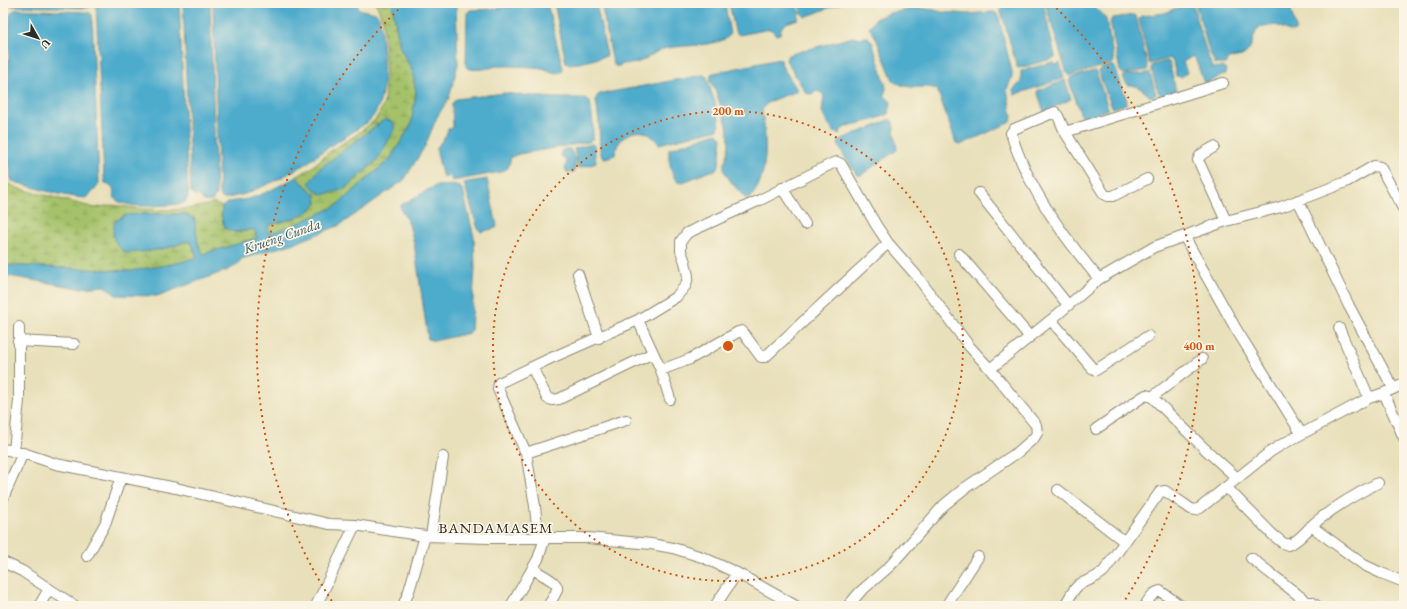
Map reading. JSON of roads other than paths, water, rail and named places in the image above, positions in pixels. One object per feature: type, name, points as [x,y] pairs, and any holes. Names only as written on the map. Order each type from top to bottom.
[{"type":"street","points":[[1065,132],[1224,83]]},
{"type":"street","points":[[1099,279],[1066,237],[1030,180],[1020,161],[1011,133],[1014,129],[1054,112],[1058,116],[1065,132],[1101,190],[1108,196],[1113,196],[1146,179]]},
{"type":"street","points":[[1214,147],[1202,154],[1198,160],[1226,221]]},
{"type":"street","points":[[511,606],[538,560],[541,538],[526,453],[498,387],[500,382],[638,320],[676,297],[686,285],[688,276],[681,251],[681,241],[687,233],[760,200],[837,162],[841,164],[888,243],[916,275],[969,346],[1036,425],[1037,433],[1034,438],[1018,452],[965,488],[944,505],[890,566],[860,592],[848,606]]},
{"type":"street","points":[[990,369],[1052,320],[1099,279],[1154,247],[1226,221],[1281,207],[1346,182],[1377,166],[1383,172],[1404,210]]},
{"type":"street","points":[[782,188],[805,224]]},
{"type":"street","points":[[979,193],[1068,305]]},
{"type":"street","points":[[1298,200],[1389,391],[1404,438]]},
{"type":"street","points":[[1184,236],[1236,329],[1302,433]]},
{"type":"street","points":[[661,370],[690,359],[742,331],[761,357],[765,357],[888,243]]},
{"type":"street","points":[[959,254],[1030,336]]},
{"type":"street","points":[[578,274],[599,338]]},
{"type":"street","points":[[638,320],[661,370],[670,399]]},
{"type":"street","points":[[1052,320],[1092,368],[1096,370],[1148,336]]},
{"type":"street","points":[[3,498],[19,452],[19,327]]},
{"type":"street","points":[[1338,328],[1370,398]]},
{"type":"street","points":[[18,342],[74,344]]},
{"type":"street","points":[[532,367],[547,398],[552,400],[559,399],[653,352]]},
{"type":"street","points":[[1152,397],[1202,359]]},
{"type":"street","points":[[1065,606],[1076,588],[1081,584],[1096,578],[1104,572],[1160,492],[1165,491],[1191,509],[1195,510],[1200,508],[1270,452],[1302,433],[1370,398],[1404,384]]},
{"type":"street","points":[[1096,429],[1146,395],[1152,397],[1237,478]]},
{"type":"street","points":[[526,453],[626,420]]},
{"type":"street","points":[[3,449],[19,452],[56,464],[229,500],[329,524],[355,525],[428,536],[488,538],[588,538],[629,541],[672,548],[702,557],[796,606]]},
{"type":"street","points":[[403,606],[428,536],[444,457]]},
{"type":"street","points":[[87,556],[105,524],[121,478]]},
{"type":"street","points":[[1226,486],[1273,535],[1288,545],[1294,543],[1311,526],[1339,506],[1378,483]]},
{"type":"street","points":[[1058,490],[1126,542]]},
{"type":"street","points":[[316,606],[355,525]]},
{"type":"street","points":[[1311,526],[1364,564],[1381,573],[1404,582]]},
{"type":"street","points":[[946,606],[978,557]]},
{"type":"street","points":[[1251,558],[1304,604],[1311,602],[1317,606]]},
{"type":"street","points":[[3,562],[22,571],[76,606]]},
{"type":"street","points":[[533,569],[554,582],[557,586],[558,589],[548,606]]},
{"type":"street","points":[[715,606],[737,574]]},
{"type":"street","points":[[39,606],[49,589]]},
{"type":"street","points":[[1145,606],[1151,596],[1160,591],[1181,606]]},
{"type":"water","points":[[3,3],[6,7],[3,125]]},
{"type":"water","points":[[9,3],[93,3],[91,7],[87,8],[12,6]]},
{"type":"water","points":[[96,3],[179,3],[188,191],[187,199],[181,204],[156,206],[128,205],[115,199],[113,188],[105,183]]},
{"type":"water","points":[[183,3],[210,3],[216,195],[212,201],[205,201],[198,195],[195,196],[191,192]]},
{"type":"water","points":[[213,3],[357,3],[359,9],[376,13],[378,15],[381,30],[384,66],[384,79],[380,103],[368,122],[307,163],[275,181],[245,194],[223,199],[219,192]]},
{"type":"water","name":"Krueng Cunda","points":[[392,3],[456,3],[458,64],[449,98],[437,117],[425,146],[404,180],[340,225],[298,242],[241,259],[237,265],[228,270],[157,296],[116,295],[105,286],[78,288],[3,275],[3,265],[131,271],[178,263],[197,257],[191,242],[186,241],[149,251],[126,253],[118,246],[114,239],[113,231],[115,221],[126,215],[184,214],[194,218],[198,243],[203,254],[257,238],[254,229],[233,232],[225,228],[222,216],[222,207],[231,202],[261,195],[296,177],[316,195],[317,204],[301,215],[269,225],[268,229],[271,233],[297,224],[336,206],[390,159],[411,125],[416,92],[412,70],[400,48]]},
{"type":"water","points":[[528,3],[547,3],[563,69],[562,71],[554,73],[541,68],[518,66],[496,66],[485,69],[467,68],[467,13],[470,10],[495,9]]},
{"type":"water","points":[[554,3],[596,3],[607,56],[580,63],[566,63]]},
{"type":"water","points":[[601,3],[725,3],[730,35],[725,39],[710,44],[667,48],[637,63],[615,66],[613,63]]},
{"type":"water","points":[[729,3],[796,3],[799,14],[798,19],[783,25],[780,34],[776,35],[770,29],[739,35],[735,31]]},
{"type":"water","points":[[799,3],[842,3],[805,17],[801,13]]},
{"type":"water","points":[[1002,3],[1043,3],[1055,58],[1019,68],[1017,67],[1000,8]]},
{"type":"water","points":[[1045,3],[1092,3],[1106,19],[1114,61],[1113,63],[1069,76],[1067,74]]},
{"type":"water","points":[[1197,3],[1289,3],[1296,29],[1295,31],[1291,32],[1276,25],[1258,28],[1246,53],[1242,56],[1229,59],[1226,64],[1215,64],[1209,51],[1196,5]]},
{"type":"water","points":[[1190,4],[1195,10],[1196,19],[1211,65],[1213,68],[1222,67],[1226,70],[1225,74],[1209,82],[1204,83],[1193,56],[1183,62],[1187,73],[1181,77],[1176,76],[1173,62],[1170,58],[1150,64],[1149,62],[1139,19],[1141,16],[1165,13]]},
{"type":"water","points":[[919,8],[941,12],[968,14],[996,13],[999,18],[1012,72],[1012,77],[1007,89],[1012,117],[1011,122],[960,145],[956,143],[937,89],[904,86],[893,80],[875,36],[869,27],[875,19],[889,13]]},
{"type":"water","points":[[17,9],[85,12],[92,15],[99,183],[93,192],[85,198],[48,191],[12,181],[11,179],[10,166],[6,155],[10,15]]},
{"type":"water","points":[[1136,16],[1148,68],[1147,70],[1123,74],[1120,71],[1110,21],[1113,18]]},
{"type":"water","points":[[853,37],[868,37],[872,42],[885,83],[886,89],[884,95],[891,102],[889,114],[873,120],[847,126],[841,130],[839,134],[834,132],[826,121],[822,112],[824,95],[818,91],[811,94],[806,93],[786,60],[788,55]]},
{"type":"water","points":[[779,59],[781,60],[782,66],[798,91],[767,103],[762,110],[765,132],[764,168],[756,189],[750,198],[745,198],[731,182],[724,171],[729,141],[727,125],[715,89],[710,82],[711,74]]},
{"type":"water","points":[[1167,61],[1169,62],[1176,91],[1162,96],[1158,92],[1151,68],[1153,65]]},
{"type":"water","points":[[1053,62],[1055,65],[1060,63],[1064,78],[1014,95],[1013,90],[1021,82],[1021,71]]},
{"type":"water","points":[[1113,65],[1127,101],[1126,104],[1113,108],[1098,71]]},
{"type":"water","points":[[1094,71],[1096,72],[1108,109],[1086,119],[1081,115],[1069,81],[1072,77]]},
{"type":"water","points":[[1150,73],[1156,95],[1150,97],[1137,87],[1127,85],[1123,77],[1125,75]]},
{"type":"water","points":[[703,75],[707,77],[719,118],[718,129],[659,144],[647,133],[630,133],[618,144],[615,155],[605,158],[602,157],[600,151],[599,122],[596,100],[597,96],[600,94]]},
{"type":"water","points":[[1065,80],[1071,99],[1044,112],[1037,91]]},
{"type":"water","points":[[504,93],[553,98],[585,98],[590,101],[593,139],[589,142],[519,154],[511,157],[508,168],[501,172],[452,181],[450,175],[443,178],[436,149],[446,135],[448,129],[453,128],[452,104],[456,99]]},
{"type":"water","points":[[385,119],[393,122],[395,129],[378,159],[345,189],[323,195],[315,190],[309,183],[320,168]]},
{"type":"water","points":[[888,120],[893,122],[897,150],[861,175],[857,175],[844,156],[838,144],[839,141]]},
{"type":"water","points":[[716,133],[722,138],[719,165],[716,170],[679,183],[676,181],[671,168],[669,149]]},
{"type":"water","points":[[592,144],[594,145],[596,162],[594,164],[578,168],[574,149]]},
{"type":"water","points":[[570,149],[573,154],[575,160],[574,172],[568,173],[565,169],[566,162],[561,156],[561,151]]},
{"type":"water","points":[[487,179],[497,226],[496,228],[481,232],[478,229],[464,183]]},
{"type":"water","points":[[456,185],[463,191],[474,237],[475,269],[471,330],[469,333],[434,341],[428,339],[414,243],[409,224],[401,209],[401,205],[435,186]]},
{"type":"district","name":"BANDAMASEM","points":[[496,528]]}]
